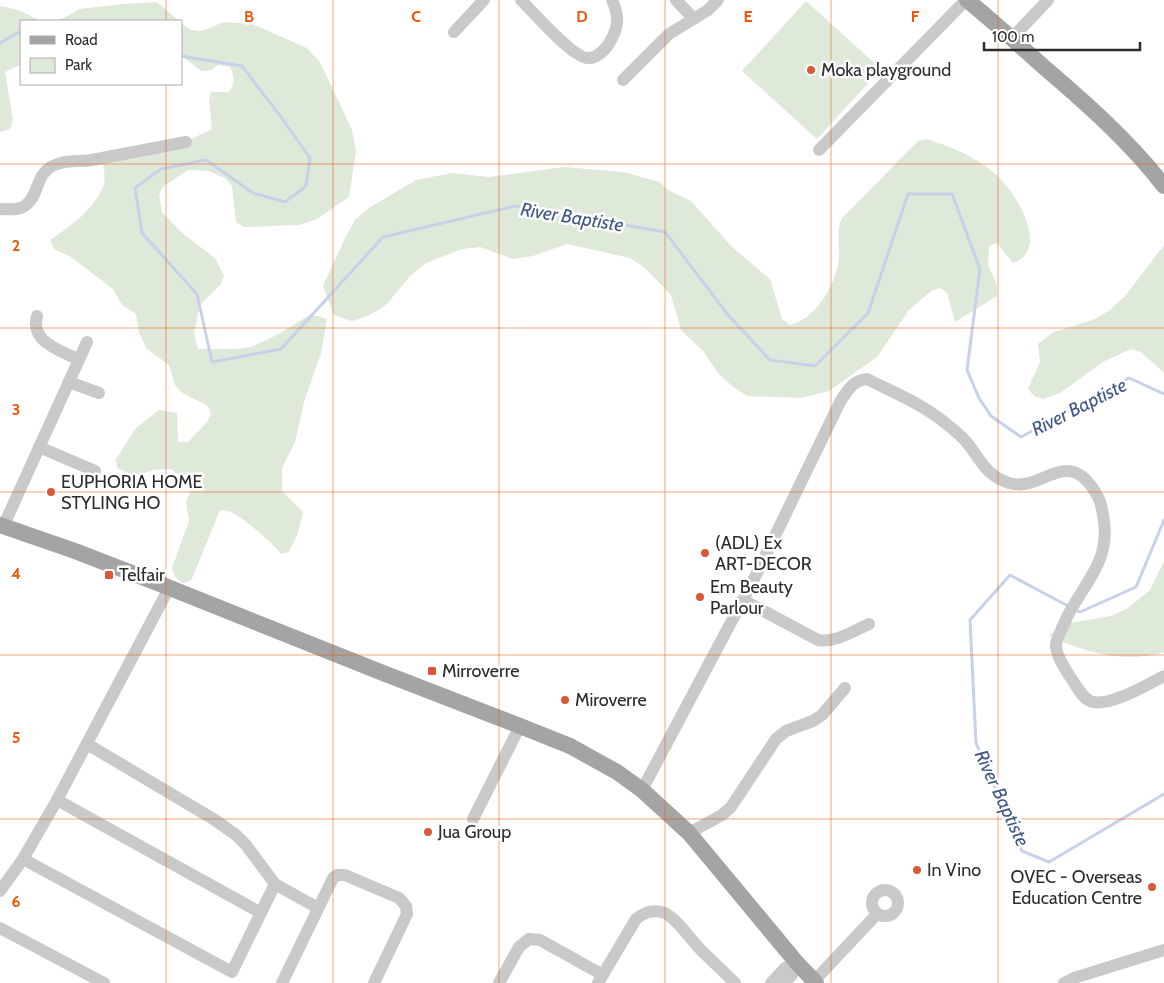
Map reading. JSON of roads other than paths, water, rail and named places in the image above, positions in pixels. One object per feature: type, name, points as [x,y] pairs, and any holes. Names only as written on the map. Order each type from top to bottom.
[{"type":"main road","points":[[967,0],[1091,108],[1150,168],[1164,186]]},
{"type":"main road","points":[[1,526],[75,551],[520,726],[570,746],[617,772],[642,790],[690,833],[796,963],[815,982]]},
{"type":"street","points":[[454,32],[484,0]]},
{"type":"street","points":[[521,0],[563,42],[580,56],[588,58],[597,56],[609,45],[614,34],[618,23],[617,12],[612,0]]},
{"type":"street","points":[[676,0],[694,19]]},
{"type":"street","points":[[623,80],[669,34],[708,10],[718,0]]},
{"type":"street","points":[[819,150],[967,0]]},
{"type":"street","points":[[1012,38],[1048,0]]},
{"type":"street","points":[[0,209],[16,209],[26,206],[46,170],[61,163],[88,160],[186,142]]},
{"type":"street","points":[[37,316],[35,325],[42,340],[79,360]]},
{"type":"street","points":[[1,526],[87,342]]},
{"type":"street","points":[[642,790],[743,600],[841,400],[858,380],[867,379],[921,406],[967,442],[990,474],[1006,483],[1024,486],[1053,473],[1069,471],[1083,475],[1099,498],[1105,527],[1102,556],[1091,579],[1066,618],[1056,643],[1057,650],[1067,672],[1090,701],[1102,703],[1129,694],[1164,676]]},
{"type":"street","points":[[69,382],[99,393]]},
{"type":"street","points":[[39,447],[95,471]]},
{"type":"street","points":[[0,891],[23,859],[57,800],[169,588]]},
{"type":"street","points":[[743,600],[818,640],[834,640],[869,624]]},
{"type":"street","points":[[690,833],[722,815],[731,807],[776,738],[786,731],[813,721],[822,715],[845,688]]},
{"type":"street","points":[[473,819],[520,726]]},
{"type":"street","points":[[87,744],[216,820],[246,845],[275,884],[318,908]]},
{"type":"street","points":[[57,800],[261,913]]},
{"type":"street","points":[[23,859],[229,977],[275,884]]},
{"type":"street","points":[[282,983],[333,878],[337,875],[345,875],[399,898],[406,906],[407,914],[374,983]]},
{"type":"street","points":[[499,983],[519,947],[529,939],[540,940],[601,979],[636,919],[645,912],[654,911],[666,914],[674,920],[735,983]]},
{"type":"street","points":[[815,982],[877,914]]},
{"type":"street","points":[[0,928],[104,983]]},
{"type":"street","points":[[1064,983],[1074,978],[1164,950]]},
{"type":"street","points":[[771,983],[785,968],[796,963]]},
{"type":"street","points":[[784,983],[792,975],[796,963]]},
{"type":"waterway","name":"River Baptiste","points":[[0,43],[20,32]]},
{"type":"waterway","name":"River Baptiste","points":[[182,56],[242,66],[310,158],[306,186],[285,202],[253,193],[206,160],[161,169],[135,188],[142,233],[197,294],[212,362],[281,349],[383,237],[515,206],[665,232],[728,315],[770,360],[815,366],[868,313],[908,194],[952,194],[980,269],[967,370],[979,398],[991,416],[1021,437],[1129,378],[1164,394]]},
{"type":"waterway","name":"River Baptiste","points":[[1074,609],[1080,612],[1136,587],[1164,520]]},
{"type":"waterway","name":"River Baptiste","points":[[1068,606],[1010,575],[970,620],[976,743],[1022,851],[1049,862],[1164,794]]},
{"type":"place","name":"Moka playground","points":[[811,70]]},
{"type":"place","name":"EUPHORIA HOME STYLING HO","points":[[51,492]]},
{"type":"place","name":"(ADL) Ex ART-DECOR","points":[[705,553]]},
{"type":"place","name":"Telfair","points":[[109,575]]},
{"type":"place","name":"Em Beauty Parlour","points":[[700,597]]},
{"type":"place","name":"Mirroverre","points":[[432,671]]},
{"type":"place","name":"Miroverre","points":[[565,700]]},
{"type":"place","name":"Jua Group","points":[[428,832]]},
{"type":"place","name":"In Vino","points":[[917,870]]},
{"type":"place","name":"OVEC - Overseas Education Centre","points":[[1152,887]]}]
